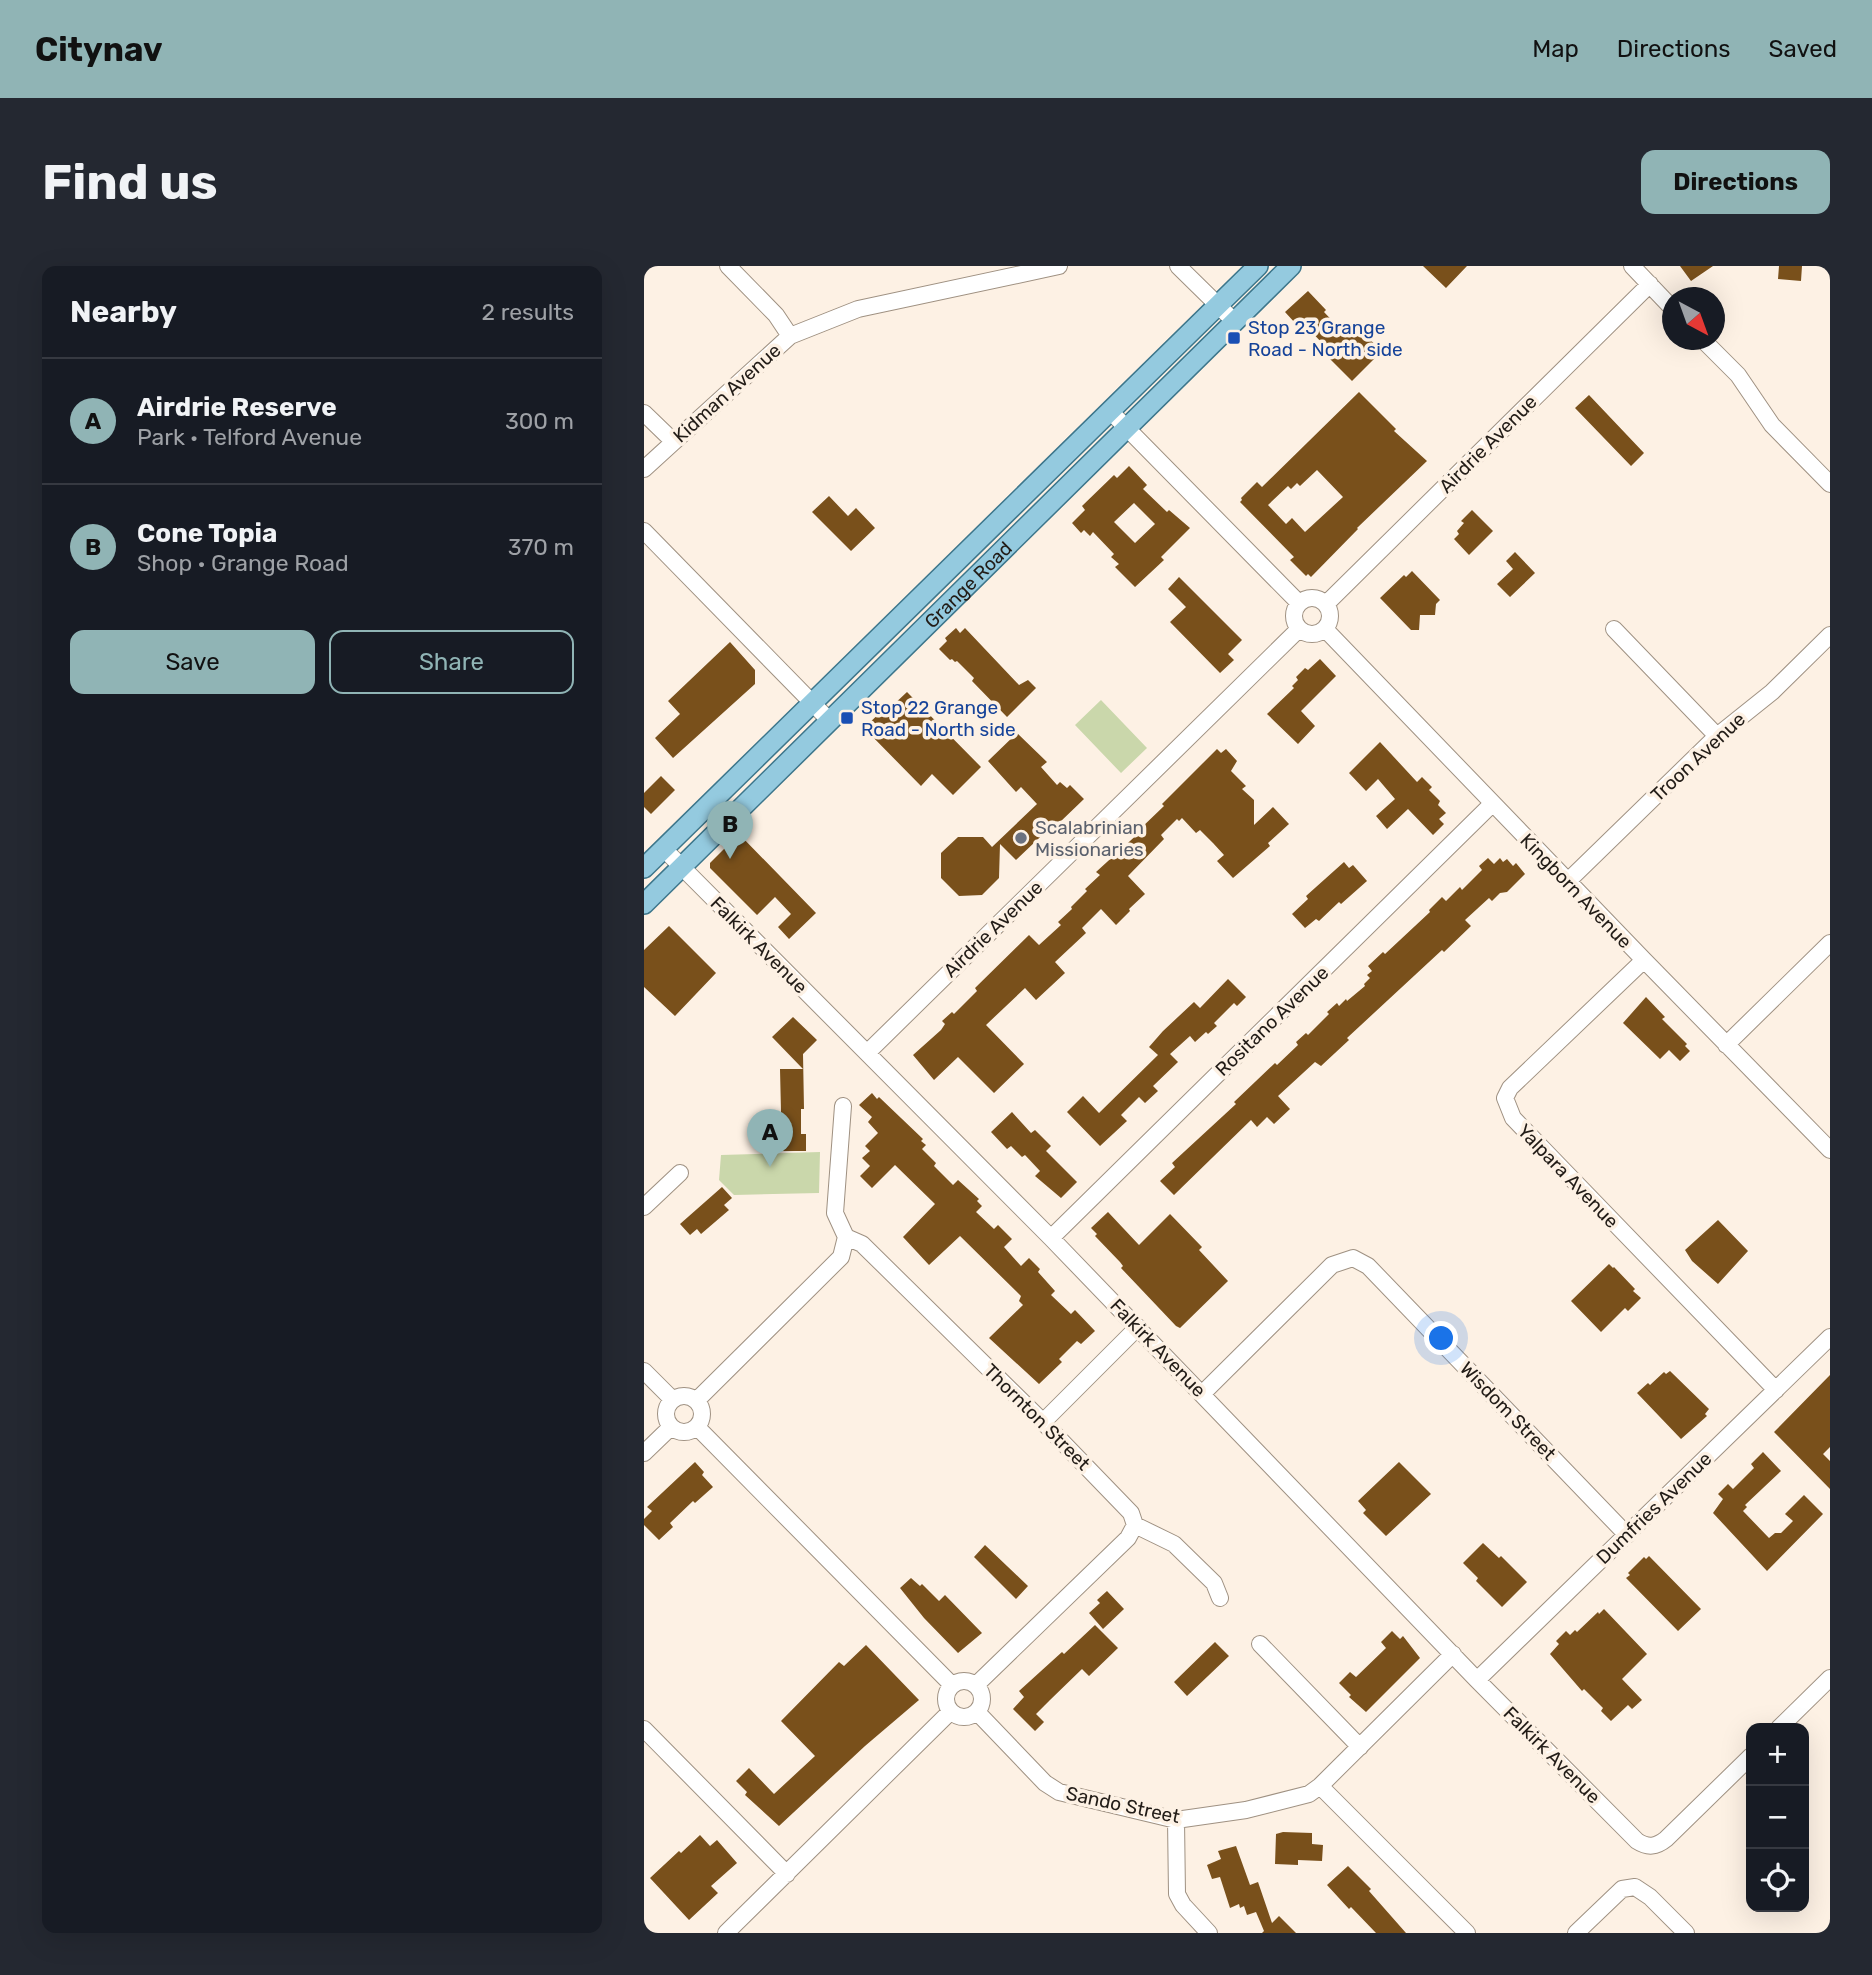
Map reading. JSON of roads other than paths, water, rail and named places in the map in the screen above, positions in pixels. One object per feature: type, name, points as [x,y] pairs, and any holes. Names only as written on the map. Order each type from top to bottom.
[{"type":"main road","name":"Grange Road","points":[[644,868],[1258,266]]},
{"type":"main road","name":"Grange Road","points":[[644,904],[1291,266]]},
{"type":"street","points":[[728,266],[776,315],[790,336]]},
{"type":"street","name":"Kidman Avenue","points":[[644,469],[790,336],[858,309],[1028,269],[1059,266]]},
{"type":"street","points":[[1178,266],[1234,321]]},
{"type":"street","points":[[1632,266],[1662,297]]},
{"type":"street","name":"Airdrie Avenue","points":[[1326,604],[1650,284]]},
{"type":"street","points":[[1713,350],[1738,375],[1772,425],[1830,484]]},
{"type":"street","points":[[1110,411],[1299,603]]},
{"type":"street","points":[[644,413],[673,441]]},
{"type":"street","points":[[644,531],[831,722]]},
{"type":"street","points":[[1314,598],[1326,604],[1331,618],[1325,629],[1311,635],[1299,629],[1293,615],[1299,603],[1314,598]]},
{"type":"street","name":"Airdrie Avenue","points":[[867,1053],[1299,629]]},
{"type":"street","name":"Kingborn Avenue","points":[[1325,629],[1830,1150]]},
{"type":"street","points":[[1614,629],[1717,736]]},
{"type":"street","name":"Troon Avenue","points":[[1568,881],[1717,736],[1772,692],[1830,635]]},
{"type":"street","name":"Rositano Avenue","points":[[1051,1238],[1492,804]]},
{"type":"street","name":"Falkirk Avenue","points":[[664,849],[1051,1238],[1637,1841],[1651,1846],[1666,1839],[1746,1761]]},
{"type":"street","points":[[1726,1045],[1830,943]]},
{"type":"street","name":"Yalpara Avenue","points":[[1644,960],[1510,1088],[1505,1098],[1507,1107],[1513,1118],[1532,1138],[1776,1390]]},
{"type":"street","points":[[697,1400],[841,1257],[846,1237],[835,1213],[843,1105]]},
{"type":"street","points":[[644,1207],[680,1173]]},
{"type":"street","name":"Thornton Street","points":[[846,1237],[862,1244],[1043,1422],[1131,1513],[1135,1525],[1174,1544],[1214,1583],[1220,1598]]},
{"type":"street","name":"Wisdom Street","points":[[1202,1394],[1332,1265],[1353,1258],[1368,1266],[1627,1535]]},
{"type":"street","points":[[1043,1422],[1138,1327]]},
{"type":"street","name":"Dumfries Avenue","points":[[1478,1680],[1830,1337]]},
{"type":"street","points":[[644,1371],[672,1399]]},
{"type":"street","points":[[687,1395],[697,1400],[703,1416],[697,1427],[687,1432],[671,1427],[666,1410],[672,1399],[687,1395]]},
{"type":"street","points":[[644,1453],[671,1427]]},
{"type":"street","points":[[697,1427],[952,1685]]},
{"type":"street","points":[[976,1685],[1128,1538],[1135,1525]]},
{"type":"street","points":[[1260,1644],[1360,1747]]},
{"type":"street","name":"Sando Street","points":[[977,1712],[1045,1783],[1059,1792],[1176,1820],[1246,1810],[1309,1794],[1453,1654]]},
{"type":"street","points":[[1784,1723],[1830,1678]]},
{"type":"street","points":[[965,1681],[976,1685],[982,1694],[977,1712],[962,1718],[950,1712],[945,1697],[952,1685],[965,1681]]},
{"type":"street","points":[[726,1933],[950,1712]]},
{"type":"street","points":[[644,1729],[787,1874]]},
{"type":"street","points":[[1320,1786],[1467,1933]]},
{"type":"street","points":[[1176,1820],[1177,1894],[1199,1929]]},
{"type":"street","points":[[1576,1933],[1622,1889],[1635,1887],[1650,1897],[1686,1933]]},
{"type":"place","name":"Stop 23 Grange Road - North side","points":[[1234,338]]},
{"type":"place","name":"Stop 22 Grange Road - North side","points":[[847,718]]},
{"type":"place","name":"Scalabrinian Missionaries","points":[[1021,838]]},
{"type":"place","name":"Cone Topia","points":[[730,859]]},
{"type":"place","name":"Airdrie Reserve","points":[[770,1167]]}]
